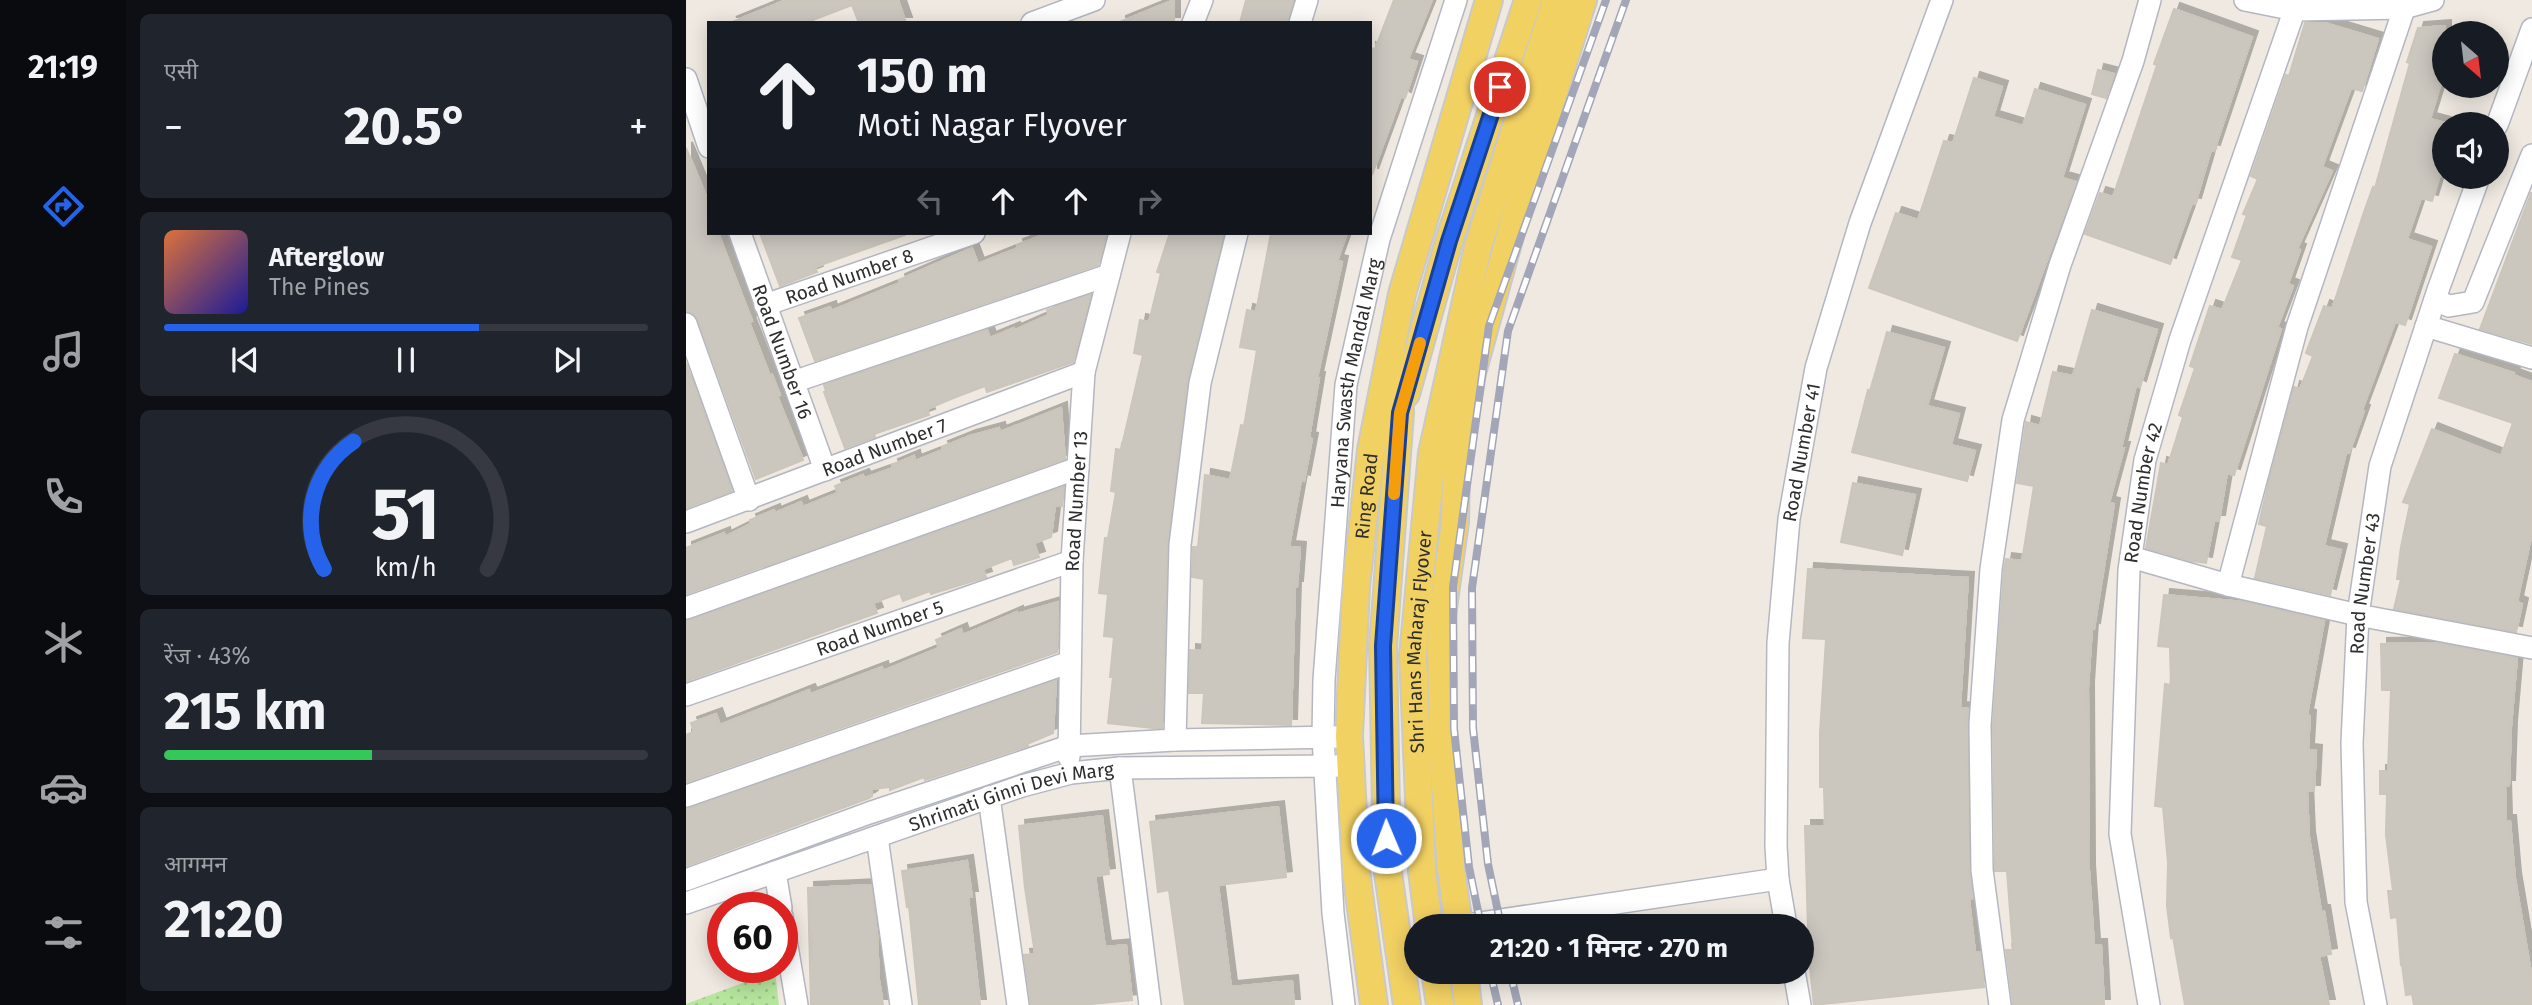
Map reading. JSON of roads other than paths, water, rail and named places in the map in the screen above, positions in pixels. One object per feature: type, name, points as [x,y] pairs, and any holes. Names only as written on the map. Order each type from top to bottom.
[{"type":"main road","name":"Ring Road","points":[[1374,1005],[1336,737],[1371,450],[1402,294],[1489,0]]},
{"type":"main road","points":[[1400,413],[1449,241],[1528,0]]},
{"type":"main road","name":"Shri Hans Maharaj Flyover","points":[[1427,914],[1422,872],[1413,655],[1432,453],[1478,247],[1556,0]]},
{"type":"main road","points":[[1442,615],[1455,522],[1456,468],[1472,373],[1521,196],[1581,1]]},
{"type":"main road","points":[[1400,413],[1397,362],[1402,294]]},
{"type":"main road","name":"Shri Hans Maharaj Flyover","points":[[1400,413],[1383,646],[1387,866],[1407,1005]]},
{"type":"main road","points":[[1432,453],[1441,513],[1443,756],[1451,869],[1457,914]]},
{"type":"main road","points":[[1437,984],[1440,1005]]},
{"type":"main road","points":[[1466,984],[1468,1005]]},
{"type":"street","points":[[1037,21],[1094,0]]},
{"type":"street","points":[[1194,21],[1202,0]]},
{"type":"street","points":[[1301,21],[1307,0]]},
{"type":"street","name":"Haryana Swasth Mandal Marg","points":[[1336,737],[1324,680],[1346,385],[1379,239],[1456,0]]},
{"type":"street","name":"Road Number 41","points":[[1784,914],[1776,846],[1778,643],[1789,519],[1816,368],[1860,223],[1942,0]]},
{"type":"street","points":[[2000,1005],[1982,870],[1980,724],[1991,569],[2013,420],[2060,265],[2133,61],[2150,0]]},
{"type":"street","points":[[2245,0],[2296,5],[2405,4],[2433,0]]},
{"type":"street","points":[[2228,585],[2297,327],[2405,4]]},
{"type":"street","name":"Road Number 42","points":[[2149,1005],[2120,834],[2131,557],[2145,460],[2180,340],[2296,5]]},
{"type":"street","points":[[2502,112],[2532,29]]},
{"type":"street","points":[[686,79],[707,140]]},
{"type":"street","points":[[2435,300],[2449,306],[2473,302],[2532,155]]},
{"type":"street","name":"Road Number 43","points":[[2376,1005],[2356,902],[2352,743],[2358,615],[2380,466],[2475,189]]},
{"type":"street","name":"Road Number 16","points":[[741,235],[825,470]]},
{"type":"street","name":"Road Number 8","points":[[765,305],[968,235]]},
{"type":"street","name":"Road Number 13","points":[[1068,774],[1072,561],[1084,372],[1119,235]]},
{"type":"street","points":[[1175,740],[1180,545],[1200,383],[1237,235]]},
{"type":"street","points":[[793,382],[1109,275]]},
{"type":"street","points":[[686,324],[749,499]]},
{"type":"street","points":[[2426,326],[2532,358]]},
{"type":"street","name":"Road Number 7","points":[[686,522],[1084,372]]},
{"type":"street","points":[[686,608],[1078,468]]},
{"type":"street","points":[[2131,557],[2228,585],[2358,615],[2532,648]]},
{"type":"street","name":"Road Number 5","points":[[686,695],[1072,561]]},
{"type":"street","points":[[686,796],[1070,662]]},
{"type":"street","name":"Shrimati Ginni Devi Marg","points":[[686,880],[895,804],[1069,746],[1175,740],[1336,737]]},
{"type":"street","points":[[1338,766],[1333,913],[1344,1005]]},
{"type":"street","name":"Shrimati Ginni Devi Marg","points":[[686,904],[989,797],[1068,774],[1120,768],[1338,766]]},
{"type":"street","points":[[1120,768],[1150,1005]]},
{"type":"street","points":[[989,797],[1018,1005]]},
{"type":"street","points":[[877,837],[901,1005]]},
{"type":"street","points":[[775,872],[778,892]]},
{"type":"street","points":[[1540,914],[1778,879]]},
{"type":"street","points":[[793,983],[797,1005]]},
{"type":"street","points":[[1796,984],[1800,1005]]},
{"type":"railway","points":[[1479,914],[1469,867],[1454,729],[1453,587],[1489,326],[1606,0]]},
{"type":"railway","points":[[1498,914],[1488,864],[1473,728],[1472,588],[1508,331],[1626,0]]},
{"type":"railway","points":[[1493,984],[1498,1005]]},
{"type":"railway","points":[[1513,984],[1518,1005]]}]
